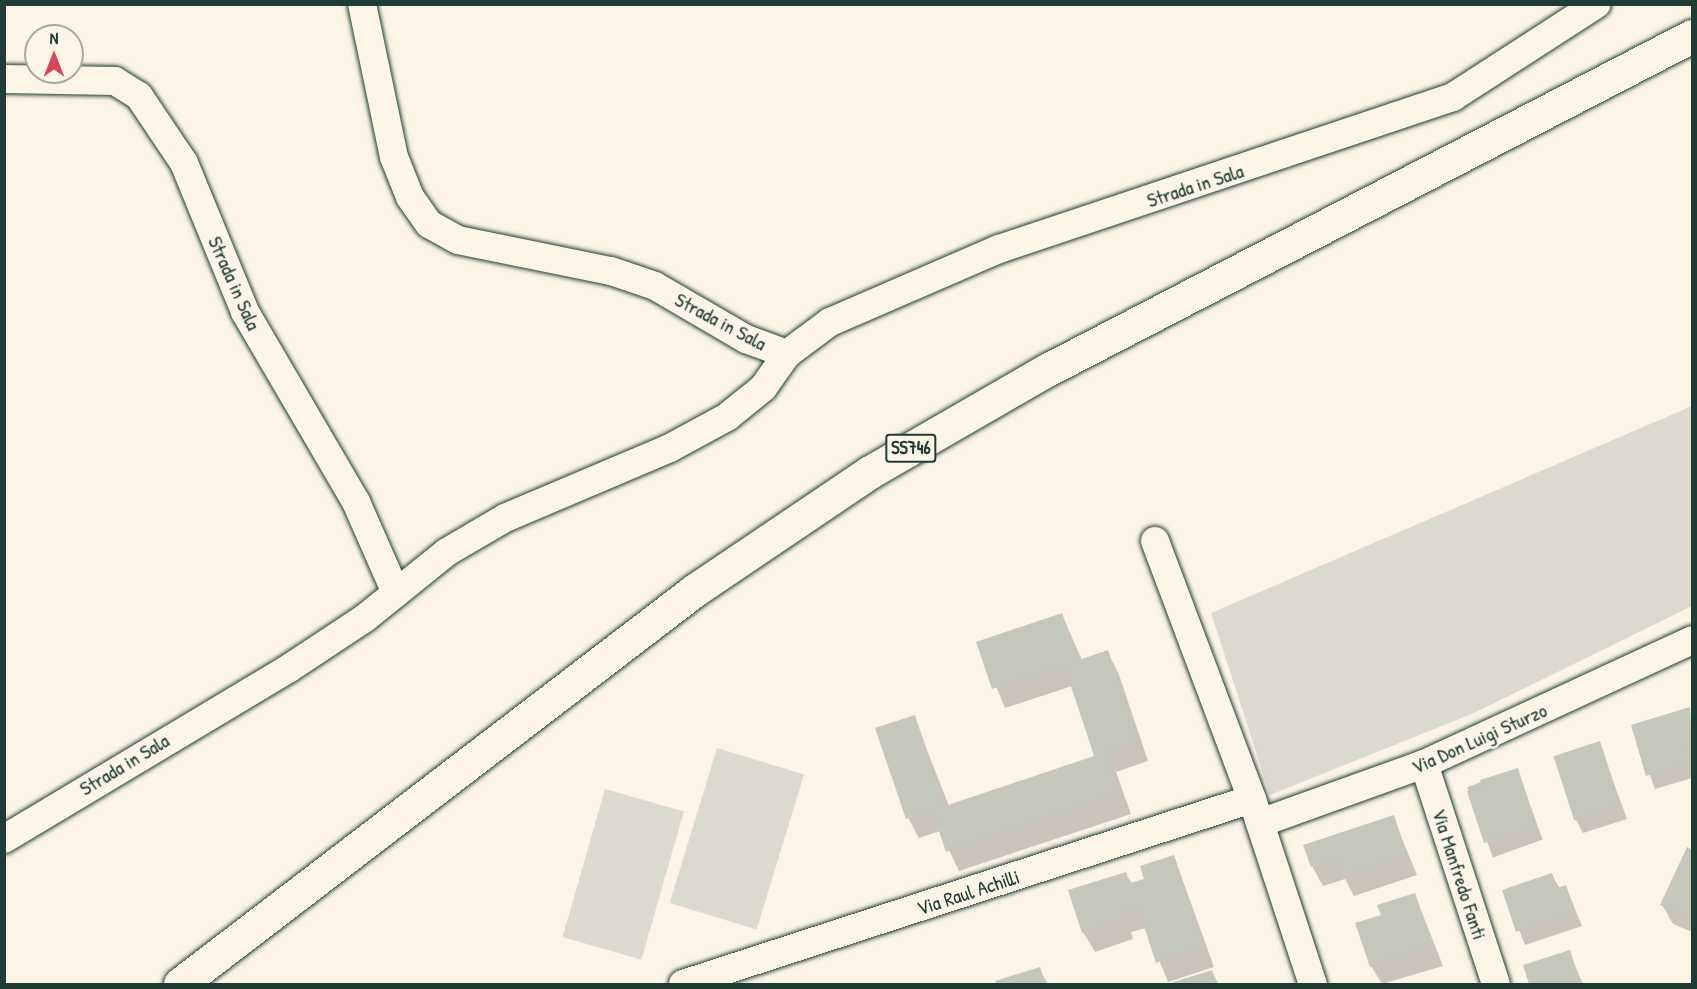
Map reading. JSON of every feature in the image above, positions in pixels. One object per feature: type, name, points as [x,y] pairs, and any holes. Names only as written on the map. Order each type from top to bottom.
[{"type":"main road","name":"SS746","points":[[162,984],[189,976],[695,590],[870,472],[1047,370],[1692,36]]},
{"type":"street","name":"Strada in Sala","points":[[362,4],[394,157],[410,197],[429,224],[458,240],[611,271],[655,286],[746,339],[788,354]]},
{"type":"street","name":"Strada in Sala","points":[[4,839],[288,669],[396,593],[447,552],[505,518],[670,448],[727,417],[763,388],[788,354],[830,322],[999,249],[1453,97],[1597,4]]},
{"type":"street","name":"Strada in Sala","points":[[4,80],[115,81],[139,96],[184,163],[245,312],[356,502],[396,593]]},
{"type":"street","points":[[1155,542],[1256,811],[1313,984]]},
{"type":"street","name":"Via Don Luigi Sturzo","points":[[1256,811],[1425,764],[1692,640]]},
{"type":"street","name":"Via Manfredo Fanti","points":[[1425,764],[1496,984]]},
{"type":"street","name":"Via Raul Achilli","points":[[684,984],[1256,811]]},
{"type":"shaded area","points":[[1692,406],[1692,606],[1474,713],[1270,795],[1211,613]]},
{"type":"shaded area","points":[[717,748],[804,775],[757,930],[670,903]]},
{"type":"shaded area","points":[[605,789],[684,812],[641,960],[563,937]]},
{"type":"building","points":[[1062,613],[1079,660],[1108,650],[1138,741],[1106,752],[1120,794],[946,852],[932,810],[906,819],[875,728],[915,715],[945,806],[1094,756],[1064,665],[992,689],[976,642]]},
{"type":"building","points":[[1690,707],[1692,743],[1687,745],[1692,763],[1646,776],[1631,725]]},
{"type":"building","points":[[1600,741],[1621,806],[1574,821],[1553,756]]},
{"type":"building","points":[[1518,768],[1537,826],[1484,843],[1467,791],[1482,787],[1480,780]]},
{"type":"building","points":[[1394,815],[1407,855],[1342,877],[1336,859],[1311,867],[1303,845]]},
{"type":"building","points":[[1687,847],[1692,850],[1692,919],[1660,905]]},
{"type":"building","points":[[1174,855],[1204,947],[1156,963],[1138,907],[1120,913],[1122,919],[1082,933],[1068,890],[1126,872],[1130,883],[1144,879],[1140,866]]},
{"type":"building","points":[[1552,873],[1557,888],[1566,885],[1575,913],[1516,932],[1502,890]]},
{"type":"building","points":[[1415,893],[1433,946],[1370,967],[1355,923],[1381,915],[1377,905]]},
{"type":"building","points":[[1570,950],[1581,984],[1529,984],[1523,965]]},
{"type":"building","points":[[1040,967],[1046,984],[996,984],[995,981]]},
{"type":"building","points":[[1212,970],[1217,984],[1167,984]]}]
